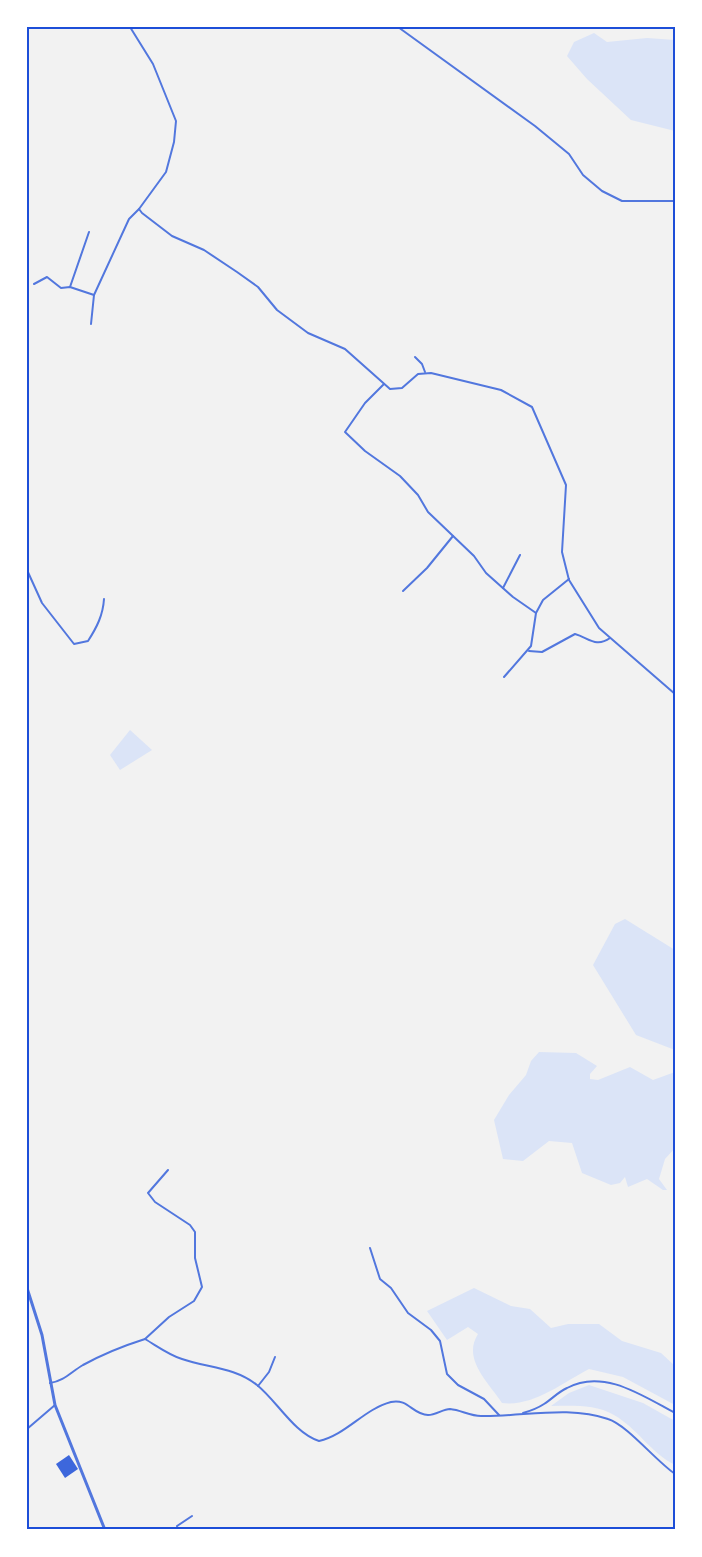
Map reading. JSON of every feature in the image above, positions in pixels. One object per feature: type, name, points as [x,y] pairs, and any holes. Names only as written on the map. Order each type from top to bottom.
[{"type":"street","points":[[91,324],[94,295],[129,219],[163,178],[174,142],[176,121],[153,64],[130,27]]},
{"type":"street","points":[[398,27],[536,126],[569,154],[583,175],[602,191],[622,201],[675,201]]},
{"type":"street","points":[[139,209],[162,230],[204,250],[258,287],[277,310],[308,333],[345,349],[384,384],[397,390],[418,374],[425,373],[501,390],[532,407],[566,485],[562,552],[569,579],[599,628],[675,694]]},
{"type":"street","points":[[70,287],[89,232]]},
{"type":"street","points":[[34,284],[47,277],[61,288],[70,287],[94,295]]},
{"type":"street","points":[[415,357],[422,364],[425,373]]},
{"type":"street","points":[[384,384],[365,403],[345,432],[365,451],[400,476],[418,495],[428,512],[503,589],[536,613]]},
{"type":"street","points":[[403,591],[427,568],[453,536]]},
{"type":"street","points":[[503,589],[520,555]]},
{"type":"street","points":[[27,570],[42,603],[74,645],[88,641],[95,631],[102,615],[104,599]]},
{"type":"street","points":[[504,677],[529,651],[536,613],[543,600],[569,579]]},
{"type":"street","points":[[529,651],[542,652],[575,634],[593,643],[602,643],[610,638]]},
{"type":"street","points":[[50,1383],[64,1379],[78,1368],[107,1353],[145,1339],[169,1317],[194,1301],[202,1287],[195,1258],[195,1232],[155,1202],[148,1193],[168,1170]]},
{"type":"street","points":[[370,1248],[381,1279],[391,1288],[408,1313],[431,1330],[440,1341],[447,1374],[458,1385],[484,1399],[499,1414]]},
{"type":"street","points":[[27,1288],[42,1335],[55,1405],[105,1530]]},
{"type":"street","points":[[145,1339],[180,1359],[232,1371],[258,1386],[307,1435],[319,1441],[334,1436],[377,1407],[395,1401],[409,1403],[424,1414],[450,1409],[470,1415],[583,1413],[611,1420],[675,1474]]},
{"type":"street","points":[[258,1386],[269,1372],[275,1357]]},
{"type":"street","points":[[520,1414],[543,1405],[569,1386],[590,1380],[610,1382],[675,1413]]},
{"type":"street","points":[[27,1429],[55,1405]]},
{"type":"street","points":[[178,1530],[177,1526],[192,1516]]},
{"type":"shaded area","points":[[594,33],[607,42],[647,38],[675,40],[675,131],[631,120],[587,79],[567,56],[574,42]]},
{"type":"shaded area","points":[[130,730],[152,750],[120,770],[110,755]]},
{"type":"shaded area","points":[[625,919],[675,950],[675,1050],[636,1035],[593,965],[615,924]]},
{"type":"shaded area","points":[[539,1052],[576,1053],[597,1066],[590,1074],[590,1079],[598,1080],[630,1067],[653,1080],[675,1072],[673,1129],[675,1148],[665,1159],[659,1179],[667,1190],[663,1190],[647,1179],[628,1187],[625,1177],[620,1183],[611,1185],[582,1173],[572,1143],[549,1141],[523,1161],[503,1159],[494,1120],[509,1095],[526,1075],[531,1061]]},
{"type":"shaded area","points":[[474,1288],[511,1306],[530,1309],[551,1328],[568,1324],[599,1324],[622,1341],[661,1353],[675,1366],[675,1405],[623,1377],[589,1369],[536,1398],[502,1403],[484,1379],[475,1361],[474,1343],[478,1334],[468,1327],[447,1340],[427,1311]]},
{"type":"shaded area","points":[[589,1385],[643,1403],[675,1421],[675,1465],[666,1460],[622,1420],[607,1411],[583,1406],[551,1406],[569,1393]]},
{"type":"building","points":[[69,1455],[78,1469],[65,1478],[56,1464]]}]
